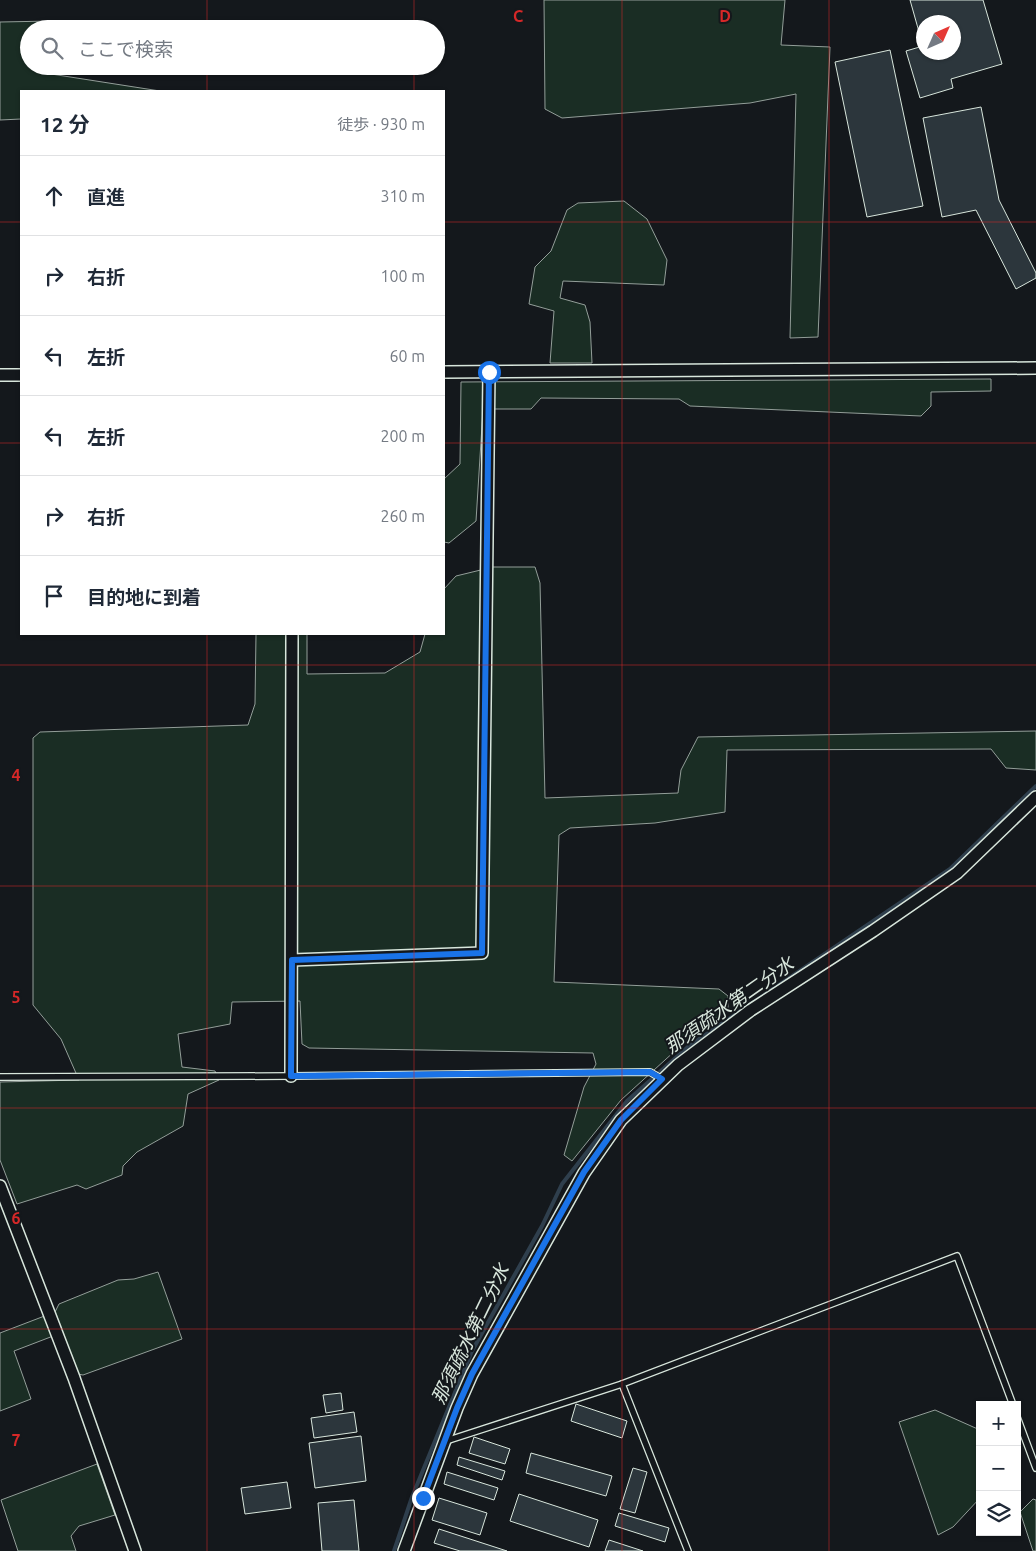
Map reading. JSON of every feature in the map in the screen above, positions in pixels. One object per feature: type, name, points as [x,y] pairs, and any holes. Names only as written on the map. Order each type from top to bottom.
[{"type":"street","points":[[445,372],[1036,368]]},
{"type":"street","points":[[292,960],[482,953],[489,372]]},
{"type":"street","points":[[0,375],[20,375]]},
{"type":"street","points":[[291,1076],[292,635]]},
{"type":"street","points":[[404,1551],[444,1442],[472,1374],[584,1172],[621,1120],[678,1065],[751,1010],[873,931],[957,873],[1036,797]]},
{"type":"street","points":[[0,1186],[74,1378],[135,1551]]},
{"type":"lane","points":[[0,1077],[650,1072],[662,1079]]},
{"type":"lane","points":[[444,1442],[622,1384],[957,1256],[1011,1401]]},
{"type":"lane","points":[[622,1384],[688,1551]]},
{"type":"lane","points":[[1021,1428],[1036,1468]]},
{"type":"green space","points":[[544,0],[785,0],[781,45],[830,47],[818,337],[790,338],[796,94],[750,103],[562,118],[545,109]]},
{"type":"green space","points":[[0,22],[20,22],[20,75],[57,75],[154,90],[20,90],[20,119],[0,120]]},
{"type":"green space","points":[[624,201],[647,219],[667,260],[664,285],[563,281],[560,298],[585,305],[590,322],[592,363],[550,363],[554,311],[529,304],[535,267],[551,251],[567,210],[578,203]]},
{"type":"green space","points":[[991,379],[991,391],[931,392],[931,406],[921,416],[690,406],[679,399],[541,398],[531,409],[483,409],[476,521],[449,543],[445,542],[445,478],[460,464],[461,382]]},
{"type":"green space","points":[[493,567],[535,567],[540,583],[545,798],[678,793],[681,770],[698,737],[1036,731],[1036,770],[1006,768],[991,749],[727,750],[725,812],[655,823],[570,828],[559,835],[554,982],[719,989],[728,996],[728,1009],[687,1040],[621,1100],[572,1161],[564,1155],[584,1087],[596,1064],[593,1053],[309,1048],[302,1044],[300,1001],[232,1002],[230,1024],[178,1034],[182,1067],[215,1071],[219,1080],[188,1094],[183,1126],[137,1152],[123,1166],[122,1175],[86,1189],[77,1185],[17,1204],[0,1160],[0,1082],[79,1080],[61,1039],[33,1005],[33,738],[40,732],[248,725],[255,704],[256,635],[307,635],[307,674],[385,673],[420,652],[425,635],[445,635],[445,588],[456,576]]},
{"type":"green space","points":[[158,1272],[182,1339],[83,1375],[78,1374],[61,1333],[14,1351],[31,1399],[0,1411],[0,1333],[55,1312],[59,1304],[118,1280],[134,1279]]},
{"type":"green space","points":[[935,1410],[976,1428],[976,1502],[953,1527],[938,1535],[899,1422]]},
{"type":"green space","points":[[97,1464],[115,1515],[79,1526],[71,1536],[76,1551],[18,1551],[1,1500]]},
{"type":"green space","points":[[1033,1499],[1036,1500],[1036,1551],[1033,1551],[1021,1511]]},
{"type":"building","points":[[910,0],[983,0],[1002,64],[951,79],[953,88],[920,98],[906,51],[916,48],[916,60],[961,60],[961,15],[916,15],[916,21]]},
{"type":"building","points":[[890,50],[923,206],[867,217],[835,62]]},
{"type":"building","points":[[981,107],[999,200],[1036,273],[1036,278],[1016,289],[976,210],[942,217],[923,118]]},
{"type":"building","points":[[341,1393],[343,1410],[326,1413],[323,1395]]},
{"type":"building","points":[[576,1404],[627,1421],[622,1438],[571,1421]]},
{"type":"building","points":[[354,1412],[357,1432],[314,1438],[311,1418]]},
{"type":"building","points":[[361,1436],[366,1481],[315,1488],[309,1443]]},
{"type":"building","points":[[474,1437],[510,1449],[505,1464],[469,1453]]},
{"type":"building","points":[[531,1453],[612,1476],[606,1496],[526,1473]]},
{"type":"building","points":[[459,1457],[505,1471],[502,1480],[457,1465]]},
{"type":"building","points":[[633,1468],[647,1472],[635,1513],[620,1509]]},
{"type":"building","points":[[447,1472],[498,1488],[494,1500],[444,1484]]},
{"type":"building","points":[[287,1482],[291,1508],[245,1514],[241,1488]]},
{"type":"building","points":[[519,1494],[598,1520],[589,1547],[510,1521]]},
{"type":"building","points":[[439,1498],[487,1513],[480,1535],[432,1520]]},
{"type":"building","points":[[354,1500],[359,1551],[322,1551],[318,1503]]},
{"type":"building","points":[[619,1513],[669,1528],[665,1542],[615,1526]]},
{"type":"building","points":[[439,1529],[507,1551],[460,1551],[434,1543]]},
{"type":"building","points":[[609,1540],[643,1551],[605,1551]]},
{"type":"waterway","name":"那須疏水第二分水","points":[[394,1551],[412,1497],[472,1351],[542,1226],[562,1184],[627,1101],[689,1046],[950,869],[1036,786]]},
{"type":"route","points":[[423,1498],[472,1374],[540,1249],[584,1172],[621,1120],[662,1079],[650,1072],[291,1076],[292,960],[482,953],[489,372]]}]
